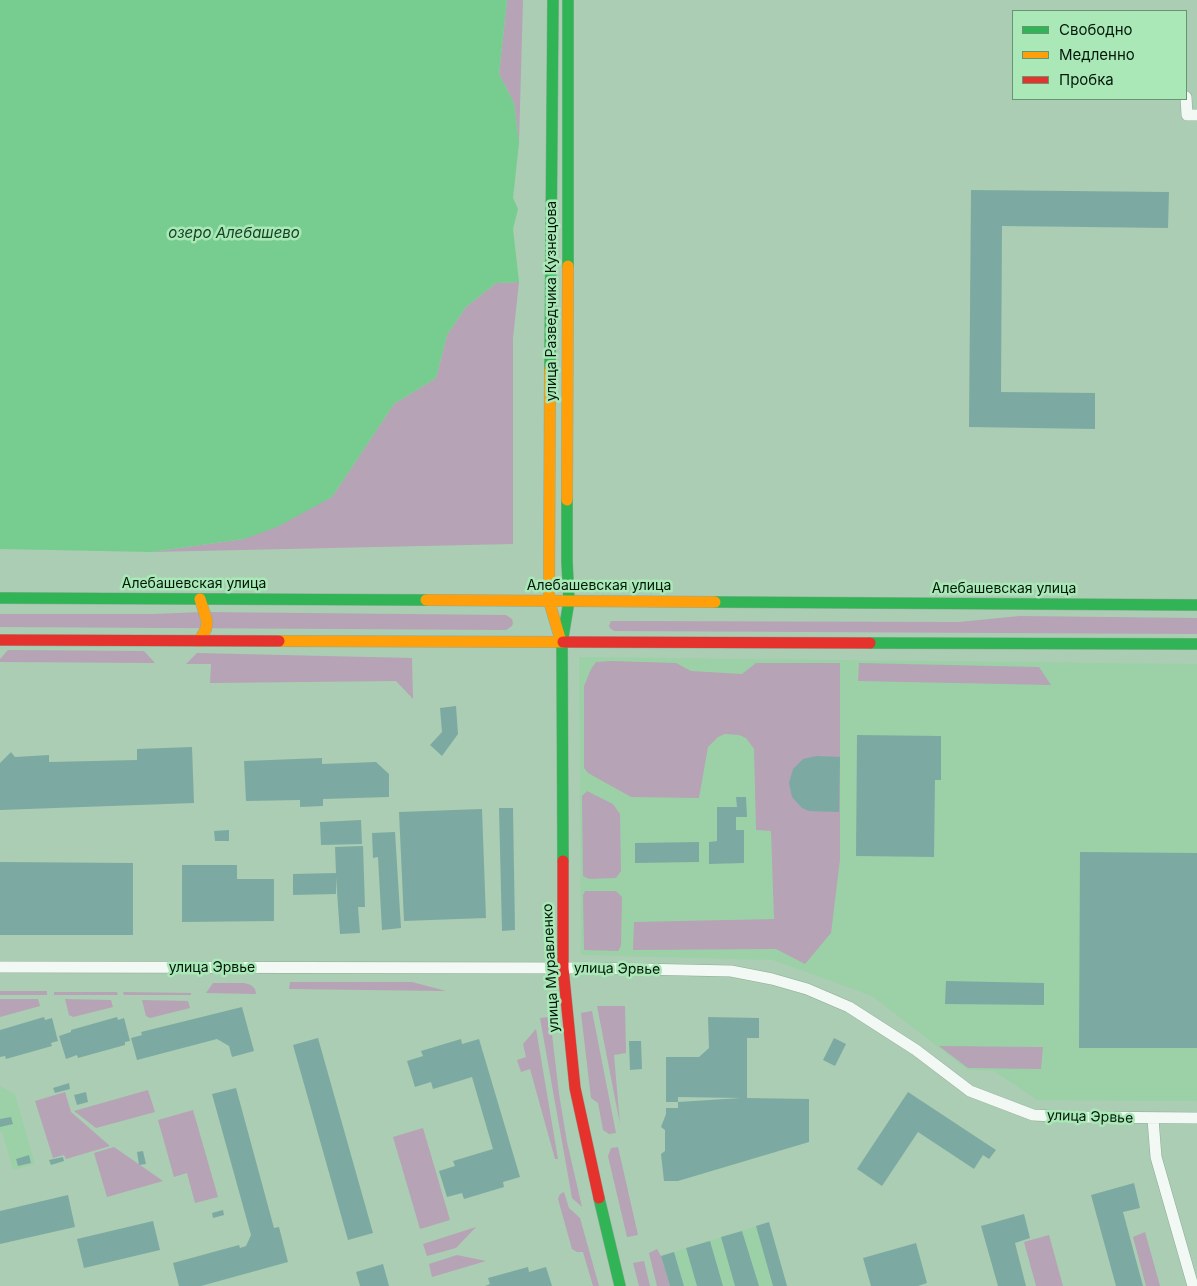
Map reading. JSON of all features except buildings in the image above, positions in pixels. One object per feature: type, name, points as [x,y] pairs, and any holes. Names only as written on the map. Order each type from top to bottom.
[{"type":"main road","name":"улица Разведчика Кузнецова","points":[[553,0],[549,601],[562,643]]},
{"type":"main road","name":"улица Разведчика Кузнецова","points":[[562,643],[569,601],[566,562],[568,0]]},
{"type":"main road","name":"Алебашевская улица","points":[[0,598],[1197,605]]},
{"type":"main road","points":[[199,641],[206,629],[207,621],[200,599]]},
{"type":"main road","points":[[0,640],[1197,644]]},
{"type":"main road","name":"улица Муравленко","points":[[562,643],[563,968],[575,1088],[610,1249],[620,1286]]},
{"type":"street","points":[[1186,100],[1187,114],[1197,114]]},
{"type":"street","name":"улица Эрвье","points":[[0,967],[563,968],[731,971],[772,979],[807,989],[849,1008],[916,1050],[970,1091],[1033,1115],[1153,1119],[1197,1118]]},
{"type":"street","points":[[1153,1119],[1156,1157],[1193,1286]]},
{"type":"shaded area","points":[[507,0],[523,0],[519,143],[514,103],[499,74]]},
{"type":"shaded area","points":[[519,282],[513,338],[513,544],[151,552],[244,539],[332,497],[394,404],[436,378],[447,335],[466,307],[496,283]]},
{"type":"shaded area","points":[[202,612],[506,615],[512,619],[513,623],[506,630],[0,627],[0,614],[153,614]]},
{"type":"shaded area","points":[[1019,616],[1197,618],[1197,634],[614,631],[609,626],[611,621],[959,622]]},
{"type":"shaded area","points":[[8,650],[144,651],[155,663],[0,662],[0,659]]},
{"type":"shaded area","points":[[197,653],[412,658],[413,699],[396,681],[210,683],[211,664],[186,664]]},
{"type":"shaded area","points":[[579,657],[1197,664],[1197,1101],[1037,1100],[994,1071],[968,1070],[872,996],[773,960],[581,955]]},
{"type":"shaded area","points":[[596,662],[676,663],[691,671],[742,674],[756,663],[840,663],[840,860],[831,933],[805,964],[776,949],[633,950],[634,922],[774,919],[771,831],[756,830],[754,749],[746,738],[739,735],[725,734],[718,737],[708,747],[699,798],[631,797],[588,773],[584,768],[584,686]]},
{"type":"shaded area","points":[[859,663],[1039,667],[1051,685],[858,681]]},
{"type":"shaded area","points":[[587,791],[613,804],[620,814],[621,871],[616,878],[589,879],[583,876],[582,796]]},
{"type":"shaded area","points":[[585,891],[616,891],[622,897],[621,946],[618,951],[584,950],[583,895]]},
{"type":"shaded area","points":[[290,982],[412,982],[446,991],[289,989]]},
{"type":"shaded area","points":[[213,983],[244,983],[251,985],[255,989],[256,994],[206,993]]},
{"type":"shaded area","points":[[0,991],[47,991],[47,995],[0,995]]},
{"type":"shaded area","points":[[54,992],[117,992],[118,995],[54,995]]},
{"type":"shaded area","points":[[123,992],[191,993],[191,995],[124,995]]},
{"type":"shaded area","points":[[0,999],[38,999],[40,1006],[0,1017]]},
{"type":"shaded area","points":[[65,999],[111,1000],[113,1007],[73,1017],[69,1015]]},
{"type":"shaded area","points":[[142,1000],[188,1001],[190,1008],[150,1018],[146,1016]]},
{"type":"shaded area","points":[[597,1006],[625,1006],[626,1053],[614,1055],[620,1124]]},
{"type":"shaded area","points":[[592,1011],[616,1133],[609,1134],[603,1130],[598,1103],[591,1098],[581,1013]]},
{"type":"shaded area","points":[[550,1017],[567,1142],[582,1207],[572,1198],[540,1018]]},
{"type":"shaded area","points":[[536,1029],[558,1159],[555,1159],[530,1069],[521,1072],[517,1060],[526,1057],[523,1044]]},
{"type":"shaded area","points":[[939,1046],[1043,1047],[1041,1069],[968,1068]]},
{"type":"shaded area","points":[[0,1086],[15,1094],[35,1164],[13,1170],[2,1132],[0,1133]]},
{"type":"shaded area","points":[[148,1090],[155,1112],[96,1128],[74,1111]]},
{"type":"shaded area","points":[[65,1092],[71,1112],[110,1146],[66,1159],[64,1155],[53,1158],[35,1101]]},
{"type":"shaded area","points":[[193,1110],[218,1197],[195,1203],[187,1173],[174,1177],[158,1120]]},
{"type":"shaded area","points":[[423,1128],[450,1220],[420,1229],[393,1137]]},
{"type":"shaded area","points":[[114,1147],[163,1181],[107,1197],[94,1153]]},
{"type":"shaded area","points":[[618,1147],[638,1235],[627,1237],[608,1156],[611,1148]]},
{"type":"shaded area","points":[[564,1192],[569,1208],[580,1218],[599,1286],[593,1286],[583,1252],[577,1252],[572,1249],[558,1199],[560,1194]]},
{"type":"shaded area","points":[[769,1222],[787,1286],[670,1286],[661,1256]]},
{"type":"shaded area","points":[[476,1227],[456,1248],[427,1256],[423,1244]]},
{"type":"shaded area","points":[[1145,1232],[1160,1286],[1146,1286],[1133,1237]]},
{"type":"shaded area","points":[[1049,1235],[1063,1286],[1036,1286],[1024,1242]]},
{"type":"shaded area","points":[[657,1249],[670,1286],[657,1286],[649,1253]]},
{"type":"shaded area","points":[[457,1255],[486,1261],[432,1277],[429,1264]]},
{"type":"shaded area","points":[[644,1261],[650,1286],[639,1286],[633,1263]]},
{"type":"water","name":"озеро Алебашево","points":[[0,0],[507,0],[499,74],[514,103],[519,143],[513,198],[518,209],[513,229],[519,282],[496,283],[466,307],[447,335],[436,378],[394,404],[332,497],[277,527],[244,539],[151,552],[0,549]]},
{"type":"traffic: fast","points":[[550,370],[553,0]]},
{"type":"traffic: fast","points":[[568,0],[568,266]]},
{"type":"traffic: fast","points":[[563,861],[562,643],[569,601],[567,500]]},
{"type":"traffic: fast","points":[[0,598],[426,600]]},
{"type":"traffic: fast","points":[[715,602],[1197,605]]},
{"type":"traffic: fast","points":[[870,643],[1197,644]]},
{"type":"traffic: fast","points":[[599,1198],[620,1286]]},
{"type":"traffic: slow","points":[[567,500],[568,266]]},
{"type":"traffic: slow","points":[[550,370],[549,601],[560,638]]},
{"type":"traffic: slow","points":[[199,641],[206,629],[207,621],[200,599]]},
{"type":"traffic: slow","points":[[426,600],[715,602]]},
{"type":"traffic: slow","points":[[279,641],[563,642]]},
{"type":"traffic: jam","points":[[0,640],[279,641]]},
{"type":"traffic: jam","points":[[563,642],[870,643]]},
{"type":"traffic: jam","points":[[563,861],[563,968],[575,1088],[599,1198]]}]
